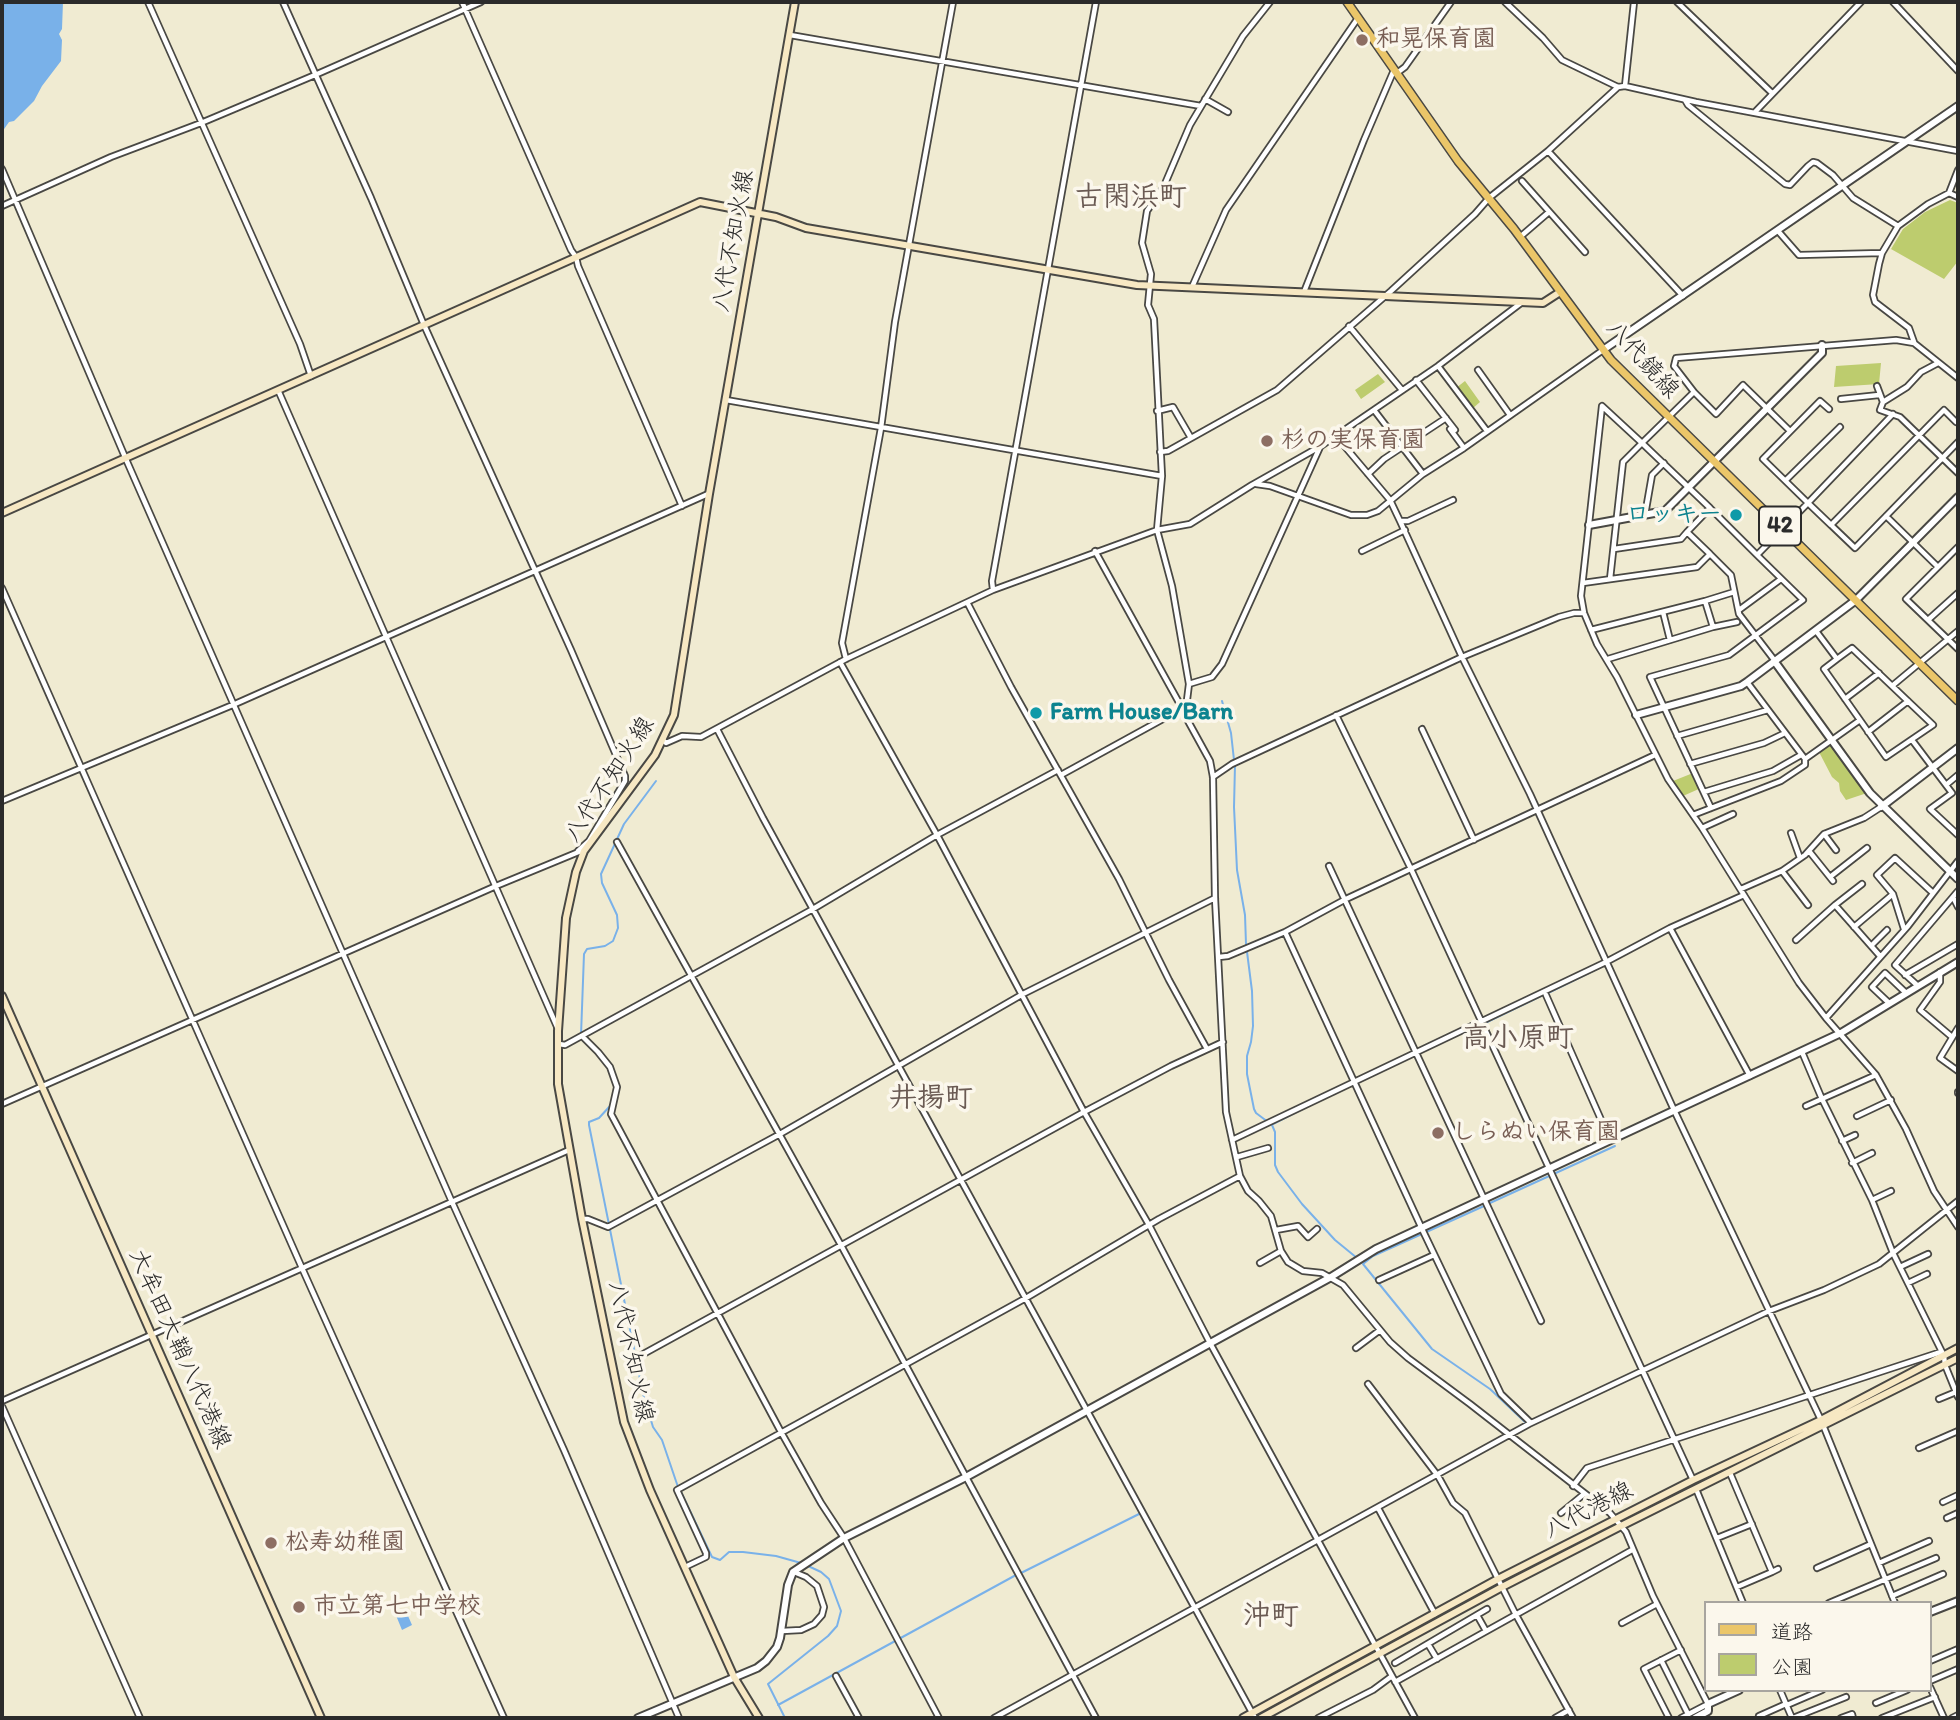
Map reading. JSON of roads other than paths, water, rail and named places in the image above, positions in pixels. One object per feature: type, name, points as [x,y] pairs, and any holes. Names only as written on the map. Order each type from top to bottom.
[{"type":"main road","name":"八代不知火線","points":[[759,1718],[734,1677],[646,1480],[624,1422],[582,1219],[558,1084],[558,1031],[566,918],[581,851],[663,740],[674,715],[709,494],[794,2]]},
{"type":"main road","name":"八代鏡線","points":[[1347,2],[1458,161],[1520,236],[1603,350],[1958,701]]},
{"type":"main road","points":[[2,513],[700,202],[758,215],[776,216],[807,228],[1150,285],[1521,303],[1543,303],[1560,292]]},
{"type":"main road","name":"大牟田大鞘八代港線","points":[[2,996],[321,1718]]},
{"type":"main road","name":"八代港線","points":[[1243,1718],[1254,1716],[1621,1525],[1730,1473],[1942,1354],[1958,1348]]},
{"type":"main road","name":"八代港線","points":[[1261,1718],[1497,1579],[1693,1480],[1822,1423],[1958,1358]]},
{"type":"street","points":[[148,2],[300,344],[311,376]]},
{"type":"street","points":[[2,1104],[581,851],[625,781],[535,571],[424,325],[371,198],[282,2]]},
{"type":"street","points":[[463,2],[682,506]]},
{"type":"street","points":[[2,206],[111,157],[201,123],[481,2]]},
{"type":"street","points":[[846,659],[842,643],[881,428],[895,322],[953,2]]},
{"type":"street","points":[[993,590],[992,582],[1096,2]]},
{"type":"street","points":[[1184,708],[1189,684],[1172,586],[1157,530],[1162,477],[1154,319],[1149,305],[1151,274],[1142,243],[1147,211],[1164,187],[1201,106],[1243,36],[1270,2]]},
{"type":"street","points":[[1304,292],[1354,164],[1395,72],[1405,67],[1451,2]]},
{"type":"street","points":[[1505,2],[1562,60],[1618,87]]},
{"type":"street","points":[[1625,86],[1634,2]]},
{"type":"street","points":[[1677,2],[1772,93]]},
{"type":"street","points":[[1755,112],[1861,2]]},
{"type":"street","points":[[1893,2],[1958,71]]},
{"type":"street","points":[[1192,287],[1226,210],[1358,17]]},
{"type":"street","points":[[790,35],[1201,106]]},
{"type":"street","points":[[1160,452],[1168,451],[1277,390],[1385,296],[1489,198],[1618,87],[1625,86],[1685,100],[1958,151]]},
{"type":"street","points":[[1205,99],[1228,112]]},
{"type":"street","points":[[1685,100],[1785,184],[1790,185],[1813,162],[1825,169],[1853,198],[1898,226]]},
{"type":"street","points":[[1252,485],[1263,484],[1357,515],[1367,515],[1378,510],[1423,474],[1958,106]]},
{"type":"street","points":[[1548,150],[1684,297]]},
{"type":"street","points":[[2,169],[125,457],[452,1202],[564,1450],[679,1718]]},
{"type":"street","points":[[1914,343],[1909,328],[1874,300],[1876,276],[1882,253],[1898,226],[1928,204],[1949,193],[1958,170]]},
{"type":"street","points":[[1522,181],[1584,252]]},
{"type":"street","points":[[1949,193],[1958,197]]},
{"type":"street","points":[[1520,236],[1549,211]]},
{"type":"street","points":[[1778,231],[1799,254],[1882,253]]},
{"type":"street","points":[[663,740],[666,743],[681,736],[701,737],[840,662],[993,590],[1157,530],[1190,524],[1336,436],[1438,366],[1521,303]]},
{"type":"street","points":[[1349,326],[1402,390]]},
{"type":"street","points":[[1790,431],[1743,385],[1716,414],[1674,366],[1676,358],[1896,340],[1914,343],[1958,378]]},
{"type":"street","points":[[1589,525],[1665,511],[1822,352],[1822,345]]},
{"type":"street","points":[[1938,363],[1921,372],[1907,387],[1883,402],[1880,410],[1900,417],[1958,473]]},
{"type":"street","points":[[1438,366],[1487,431]]},
{"type":"street","points":[[1478,370],[1510,415]]},
{"type":"street","points":[[1416,380],[1446,418],[1464,448]]},
{"type":"street","points":[[1877,386],[1883,402]]},
{"type":"street","points":[[278,389],[558,1031]]},
{"type":"street","points":[[1610,579],[1623,462],[1694,392]]},
{"type":"street","points":[[1841,399],[1879,395]]},
{"type":"street","points":[[726,400],[1162,477]]},
{"type":"street","points":[[1829,410],[1820,401],[1763,459],[1855,548],[1958,442]]},
{"type":"street","points":[[1711,808],[1650,677],[1729,655],[1803,600],[1602,406],[1581,596],[1584,613],[1597,645],[1608,659],[1655,755],[1799,983],[1876,1075],[1915,1146],[1934,1191],[1958,1227]]},
{"type":"street","points":[[1157,411],[1173,407],[1191,438]]},
{"type":"street","points":[[1374,410],[1423,474]]},
{"type":"street","points":[[1831,525],[1944,410],[1956,422]]},
{"type":"street","points":[[1757,555],[1893,414]]},
{"type":"street","points":[[1368,474],[1446,418]]},
{"type":"street","points":[[1786,480],[1840,426]]},
{"type":"street","points":[[1336,436],[1390,500],[1405,530],[1822,1423],[1894,1601]]},
{"type":"street","points":[[1189,684],[1212,677],[1222,664],[1321,446]]},
{"type":"street","points":[[1645,514],[1652,475],[1664,463]]},
{"type":"street","points":[[2,801],[235,704],[709,494]]},
{"type":"street","points":[[1636,715],[1741,686],[1747,682],[1856,600],[1958,497]]},
{"type":"street","points":[[1400,521],[1408,522],[1453,500]]},
{"type":"street","points":[[1614,549],[1681,539],[1710,509]]},
{"type":"street","points":[[1886,516],[1938,567]]},
{"type":"street","points":[[1362,551],[1405,530]]},
{"type":"street","points":[[1687,532],[1731,575],[1738,610],[1881,807],[1956,875]]},
{"type":"street","points":[[1958,547],[1906,598],[1958,649]]},
{"type":"street","points":[[1096,551],[1184,708],[1192,730],[1210,761],[1213,777],[1214,898],[1227,1111],[1240,1176],[1248,1191],[1267,1209],[1281,1251],[1288,1262],[1303,1271],[1328,1276],[1343,1285],[1408,1358],[1621,1525],[1713,1718]]},
{"type":"street","points":[[1583,583],[1696,567],[1710,554]]},
{"type":"street","points":[[1738,610],[1781,579]]},
{"type":"street","points":[[2,588],[302,1268],[505,1718]]},
{"type":"street","points":[[1591,630],[1735,592]]},
{"type":"street","points":[[1928,620],[1958,593]]},
{"type":"street","points":[[1705,601],[1713,627]]},
{"type":"street","points":[[968,604],[1011,687],[1119,879],[1144,933],[1207,1049]]},
{"type":"street","points":[[1663,612],[1670,640]]},
{"type":"street","points":[[1213,777],[1234,763],[1462,657],[1559,617],[1584,613]]},
{"type":"street","points":[[1608,659],[1737,622]]},
{"type":"street","points":[[1816,631],[1837,659]]},
{"type":"street","points":[[1892,686],[1958,631]]},
{"type":"street","points":[[1852,648],[1933,725],[1886,757],[1824,669],[1837,659],[1852,648]]},
{"type":"street","points":[[840,662],[937,835],[1084,1112],[1149,1225],[1210,1343],[1415,1718]]},
{"type":"street","points":[[1845,699],[1879,673]]},
{"type":"street","points":[[1693,815],[1781,781],[1805,765],[1803,757],[1747,682]]},
{"type":"street","points":[[1868,732],[1908,701]]},
{"type":"street","points":[[559,1044],[565,1045],[582,1037],[814,909],[937,835],[1184,708]]},
{"type":"street","points":[[1677,736],[1768,710]]},
{"type":"street","points":[[1336,715],[1411,869],[1693,1480]]},
{"type":"street","points":[[1704,792],[1773,771],[1803,757],[1860,720]]},
{"type":"street","points":[[717,729],[1254,1716]]},
{"type":"street","points":[[1422,729],[1474,840]]},
{"type":"street","points":[[1690,764],[1764,743],[1785,733]]},
{"type":"street","points":[[1912,740],[1952,793],[1930,809],[1958,835]]},
{"type":"street","points":[[1741,889],[1782,871],[1809,851],[1824,834],[1864,818],[1881,807],[1958,748]]},
{"type":"street","points":[[1219,957],[1228,956],[1285,932],[1346,899],[1655,755]]},
{"type":"street","points":[[1946,785],[1958,775]]},
{"type":"street","points":[[1702,828],[1733,814]]},
{"type":"street","points":[[1791,833],[1800,858]]},
{"type":"street","points":[[1824,834],[1836,850]]},
{"type":"street","points":[[617,842],[842,1247],[1096,1718]]},
{"type":"street","points":[[1809,851],[1831,879],[1867,848]]},
{"type":"street","points":[[1904,930],[1893,894],[1877,875],[1895,858],[1933,894]]},
{"type":"street","points":[[1826,1018],[1933,894],[1956,875],[1958,861]]},
{"type":"street","points":[[1329,866],[1542,1321]]},
{"type":"street","points":[[1782,871],[1808,905]]},
{"type":"street","points":[[1796,940],[1862,884]]},
{"type":"street","points":[[1917,986],[1895,965],[1928,930],[1958,891]]},
{"type":"street","points":[[1854,927],[1893,894]]},
{"type":"street","points":[[1232,1140],[1481,1023],[1670,928],[1744,895]]},
{"type":"street","points":[[1953,897],[1958,907]]},
{"type":"street","points":[[582,1219],[606,1227],[780,1134],[1023,993],[1214,898]]},
{"type":"street","points":[[1835,905],[1880,956]]},
{"type":"street","points":[[1670,928],[1750,1076]]},
{"type":"street","points":[[1871,946],[1888,930]]},
{"type":"street","points":[[1285,932],[1423,1232],[1502,1394],[1531,1424]]},
{"type":"street","points":[[1905,975],[1958,944]]},
{"type":"street","points":[[638,1718],[757,1668],[766,1661],[777,1647],[782,1631],[788,1585],[796,1569],[844,1538],[966,1478],[1377,1249],[1423,1232],[1550,1173],[1611,1140],[1841,1033],[1958,962]]},
{"type":"street","points":[[1940,972],[1940,982],[1920,1010],[1952,1037]]},
{"type":"street","points":[[1889,1003],[1872,987],[1885,973],[1906,993]]},
{"type":"street","points":[[1546,995],[1611,1140]]},
{"type":"street","points":[[1958,1028],[1940,1058],[1958,1070]]},
{"type":"street","points":[[582,1037],[610,1067],[617,1087],[611,1114],[781,1432],[844,1538],[939,1718]]},
{"type":"street","points":[[636,1358],[1084,1112],[1223,1042]]},
{"type":"street","points":[[1802,1052],[1942,1354],[1957,1394],[1939,1399]]},
{"type":"street","points":[[1807,1106],[1876,1075]]},
{"type":"street","points":[[1857,1116],[1891,1100]]},
{"type":"street","points":[[1842,1141],[1855,1135]]},
{"type":"street","points":[[1237,1157],[1268,1148]]},
{"type":"street","points":[[140,1718],[2,1403],[151,1334],[570,1150]]},
{"type":"street","points":[[1852,1163],[1872,1153]]},
{"type":"street","points":[[685,1567],[706,1556],[706,1553],[677,1490],[1026,1298],[1149,1225],[1240,1176]]},
{"type":"street","points":[[1872,1200],[1891,1191]]},
{"type":"street","points":[[994,1718],[1531,1424],[1769,1311],[1824,1290],[1879,1264],[1958,1201]]},
{"type":"street","points":[[1276,1230],[1298,1223],[1308,1237],[1317,1228]]},
{"type":"street","points":[[1259,1263],[1281,1251]]},
{"type":"street","points":[[1900,1267],[1928,1254]]},
{"type":"street","points":[[1379,1280],[1434,1255]]},
{"type":"street","points":[[1908,1283],[1927,1274]]},
{"type":"street","points":[[1356,1348],[1363,1346],[1381,1330]]},
{"type":"street","points":[[1573,1486],[1587,1468],[1942,1354]]},
{"type":"street","points":[[1368,1384],[1438,1476],[1453,1503],[1465,1513],[1497,1579],[1573,1718]]},
{"type":"street","points":[[1919,1448],[1958,1431]]},
{"type":"street","points":[[1730,1473],[1775,1570],[1737,1587]]},
{"type":"street","points":[[1696,1489],[1742,1601]]},
{"type":"street","points":[[1562,1513],[1584,1494]]},
{"type":"street","points":[[1943,1502],[1958,1495]]},
{"type":"street","points":[[1378,1508],[1434,1614]]},
{"type":"street","points":[[1947,1518],[1958,1513]]},
{"type":"street","points":[[1716,1538],[1752,1524]]},
{"type":"street","points":[[1879,1563],[1929,1541]]},
{"type":"street","points":[[1817,1568],[1871,1544]]},
{"type":"street","points":[[1395,1682],[1632,1550]]},
{"type":"street","points":[[1834,1601],[1936,1558]]},
{"type":"street","points":[[782,1631],[801,1630],[814,1624],[824,1607],[817,1586],[796,1569]]},
{"type":"street","points":[[1892,1596],[1943,1574]]},
{"type":"street","points":[[1932,1611],[1958,1601]]},
{"type":"street","points":[[1622,1623],[1657,1604]]},
{"type":"street","points":[[1395,1664],[1487,1609]]},
{"type":"street","points":[[1477,1615],[1486,1632]]},
{"type":"street","points":[[1428,1644],[1437,1659]]},
{"type":"street","points":[[1932,1660],[1958,1649]]},
{"type":"street","points":[[1669,1718],[1644,1669],[1681,1650]]},
{"type":"street","points":[[1661,1660],[1688,1714]]},
{"type":"street","points":[[1932,1680],[1958,1669]]},
{"type":"street","points":[[836,1676],[859,1718]]},
{"type":"street","points":[[1318,1718],[1373,1690],[1392,1676]]},
{"type":"street","points":[[1932,1691],[1944,1718]]},
{"type":"street","points":[[1681,1718],[1735,1692]]},
{"type":"street","points":[[1781,1692],[1793,1718],[1846,1697]]},
{"type":"street","points":[[1759,1716],[1817,1692]]},
{"type":"street","points":[[1876,1703],[1902,1692]]},
{"type":"street","points":[[1882,1718],[1935,1697]]},
{"type":"street","points":[[1695,1718],[1708,1707]]},
{"type":"street","points":[[1555,1718],[1569,1710]]},
{"type":"street","points":[[1841,1718],[1852,1714],[1853,1718]]},
{"type":"street","points":[[1952,1718],[1958,1715]]},
{"type":"water","points":[[2,2],[63,2],[62,29],[59,34],[62,40],[61,61],[34,101],[14,121],[9,122],[2,132]]},
{"type":"water","points":[[405,1609],[412,1625],[402,1630],[395,1613]]},
{"type":"waterway","points":[[1222,701],[1231,733],[1234,760]]},
{"type":"waterway","points":[[1235,765],[1237,870],[1245,915],[1252,991],[1253,1026],[1247,1056],[1247,1074],[1254,1109],[1272,1125],[1275,1132],[1275,1165],[1278,1172],[1302,1204],[1335,1240],[1357,1258]]},
{"type":"waterway","points":[[581,1035],[584,954],[587,949],[605,946],[613,941],[618,928],[617,915],[602,883],[601,874],[624,824],[656,781]]},
{"type":"waterway","points":[[1548,993],[1603,966]]},
{"type":"waterway","points":[[1485,1023],[1543,995]]},
{"type":"waterway","points":[[1421,1052],[1479,1025]]},
{"type":"waterway","points":[[1273,1124],[1312,1104]]},
{"type":"waterway","points":[[610,1106],[599,1118],[589,1122],[589,1125],[643,1394],[653,1427],[662,1440],[678,1487]]},
{"type":"waterway","points":[[1490,1203],[1615,1146]]},
{"type":"waterway","points":[[1484,1206],[1373,1256],[1363,1264],[1432,1349],[1490,1389],[1526,1423]]},
{"type":"waterway","points":[[681,1492],[712,1557],[720,1560],[729,1552],[743,1552],[776,1556],[801,1563]]},
{"type":"waterway","points":[[1021,1573],[1141,1513]]},
{"type":"waterway","points":[[785,1718],[768,1684],[828,1636],[837,1626],[841,1611],[829,1579],[806,1565]]},
{"type":"waterway","points":[[778,1705],[1016,1575]]},
{"type":"place","name":"和晃保育園","points":[[1362,40]]},
{"type":"place","name":"杉の実保育園","points":[[1267,441]]},
{"type":"place","name":"ロッキー","points":[[1736,515]]},
{"type":"place","name":"Farm House/Barn","points":[[1036,713]]},
{"type":"place","name":"しらぬい保育園","points":[[1438,1133]]},
{"type":"place","name":"松寿幼稚園","points":[[271,1543]]},
{"type":"place","name":"市立第七中学校","points":[[299,1607]]},
{"type":"district","name":"古閑浜町","points":[[1131,198]]},
{"type":"district","name":"高小原町","points":[[1518,1039]]},
{"type":"district","name":"井揚町","points":[[931,1099]]},
{"type":"district","name":"沖町","points":[[1271,1617]]}]
